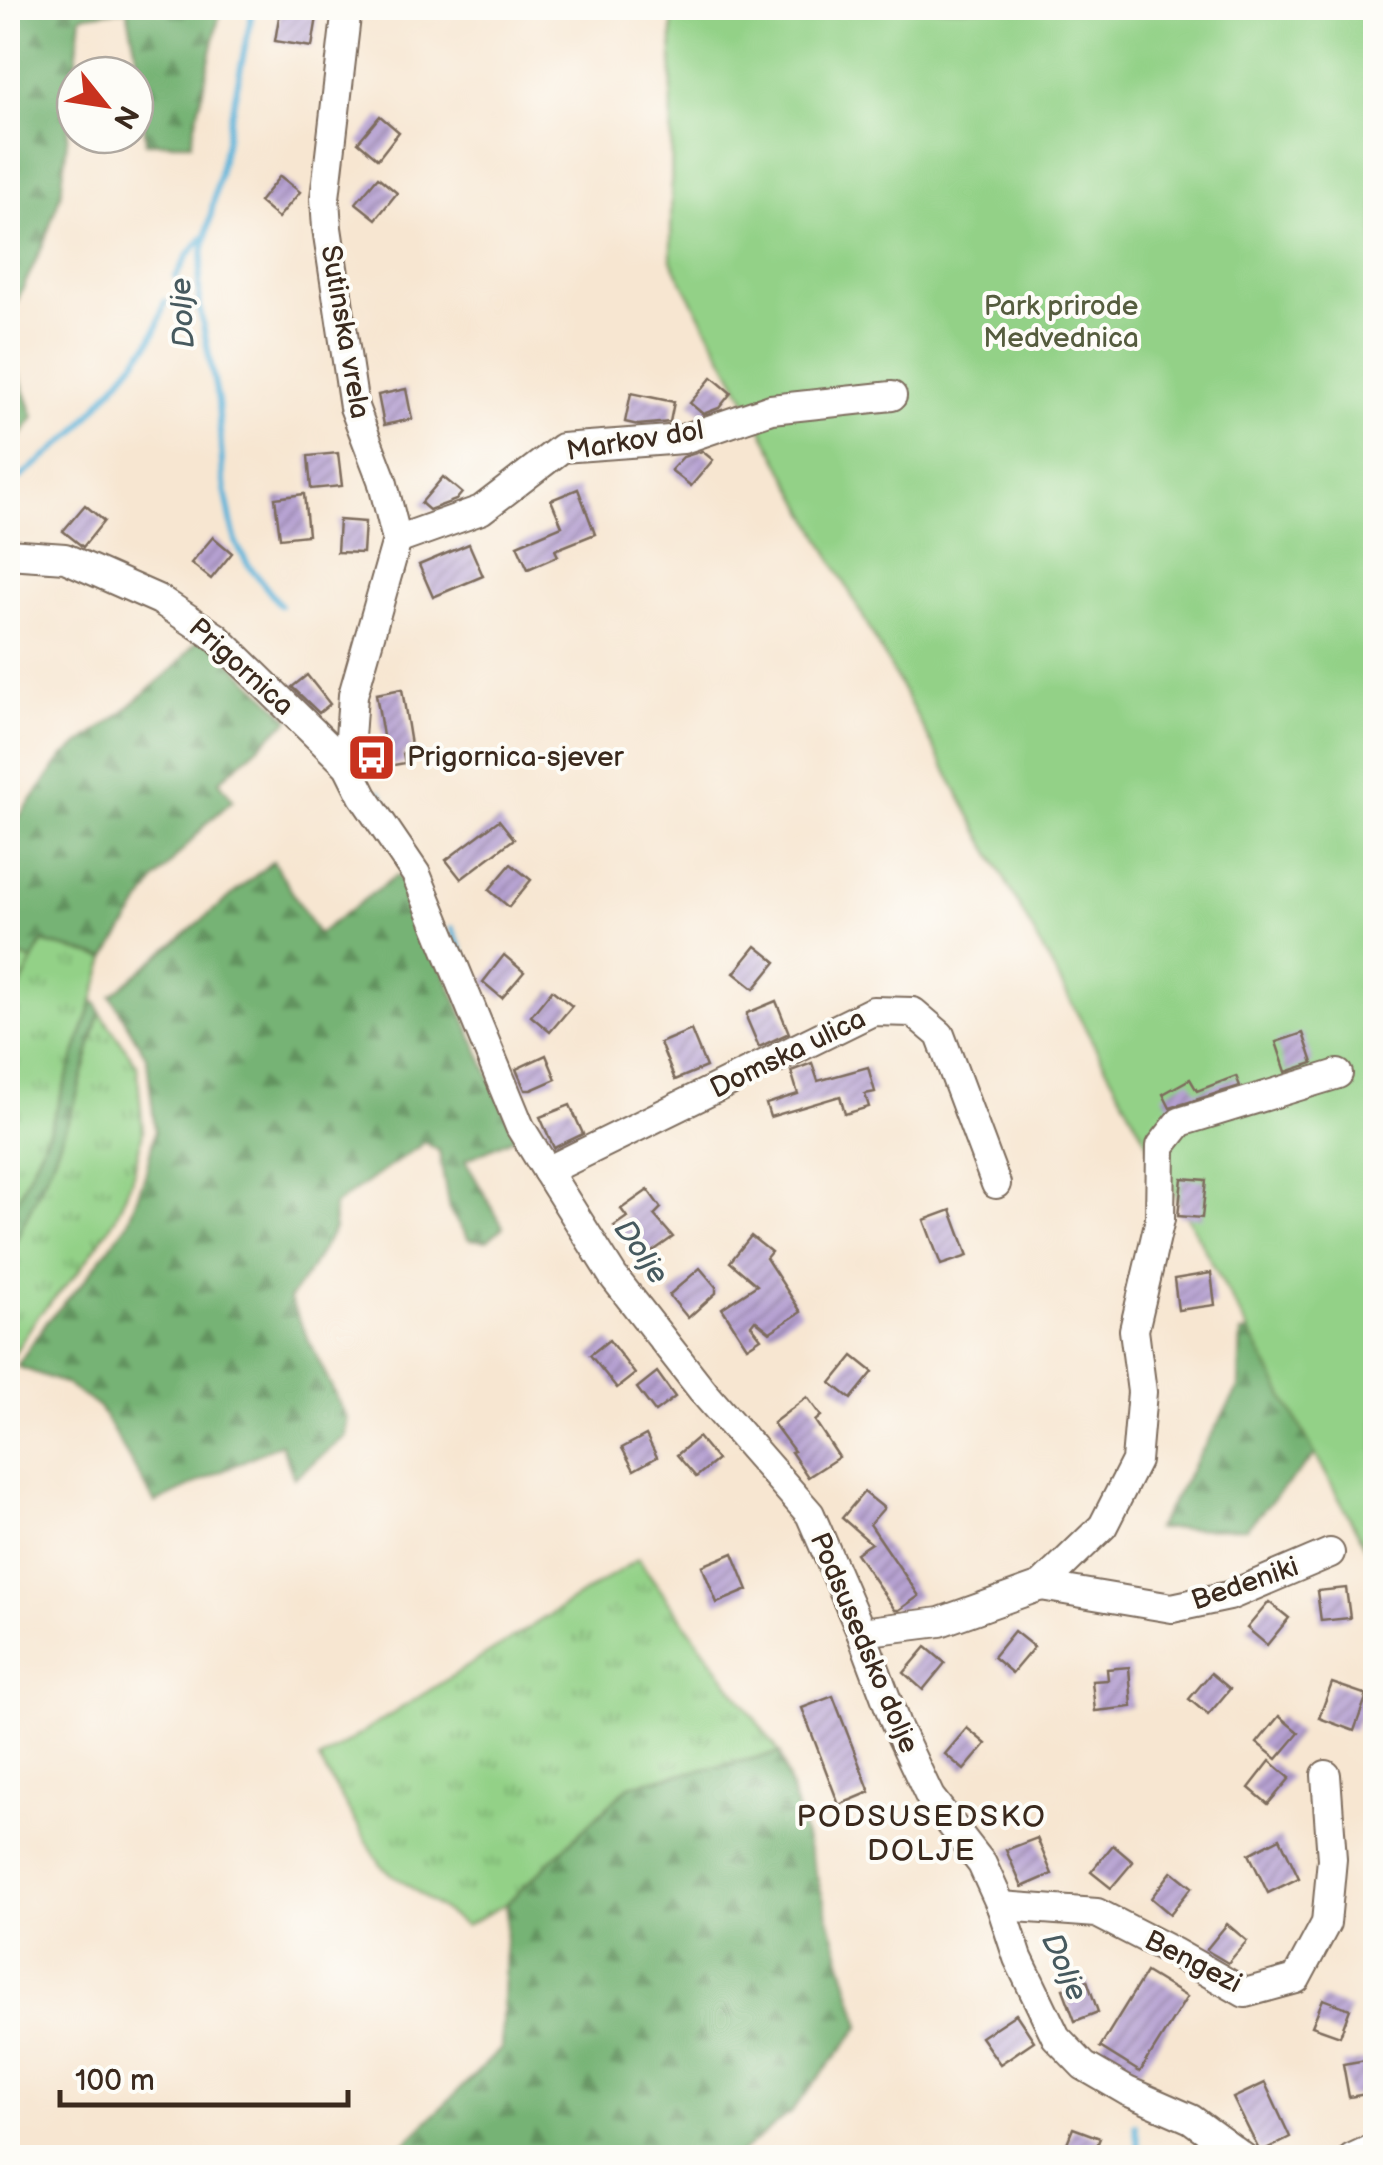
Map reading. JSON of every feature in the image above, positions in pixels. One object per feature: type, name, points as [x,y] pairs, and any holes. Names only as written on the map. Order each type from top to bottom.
[{"type":"street","name":"Sutinska vrela","points":[[346,8],[325,198],[327,228],[354,408],[382,480],[397,540],[353,695],[348,766]]},
{"type":"street","name":"Markov dol","points":[[397,540],[481,510],[562,448],[683,439],[771,409],[892,396]]},
{"type":"street","name":"Prigornica","points":[[8,554],[65,558],[160,600],[216,637],[348,766]]},
{"type":"street","name":"Podsusedsko dolje","points":[[348,766],[363,796],[416,874],[520,1127],[547,1172],[613,1276],[706,1395],[810,1514],[896,1725],[930,1797],[982,1864],[1018,1958],[1056,2037],[1084,2066],[1191,2119],[1244,2158]]},
{"type":"street","name":"Domska ulica","points":[[547,1172],[873,1012],[913,1012],[940,1035],[996,1184]]},
{"type":"street","points":[[860,1632],[940,1622],[1042,1586],[1103,1526],[1136,1461],[1142,1392],[1134,1330],[1160,1218],[1161,1146],[1180,1122],[1338,1074]]},
{"type":"street","name":"Bedeniki","points":[[1042,1586],[1172,1608],[1230,1596],[1330,1553]]},
{"type":"street","name":"Bengezi","points":[[1001,1906],[1097,1913],[1245,1993],[1296,1979],[1326,1923],[1332,1859],[1326,1775]]},
{"type":"street","points":[[1352,2158],[1376,2146]]},
{"type":"green space","points":[[8,8],[221,8],[191,143],[155,143],[155,55],[136,55],[127,9],[81,16],[77,55],[55,55],[55,155],[65,155],[61,193],[43,245],[8,320]]},
{"type":"green space","name":"Park prirode Medvednica","points":[[672,8],[1375,8],[1375,1565],[671,261]]},
{"type":"green space","points":[[8,345],[34,417],[17,441],[8,439]]},
{"type":"green space","points":[[202,635],[290,719],[219,781],[233,800],[155,881],[106,958],[42,942],[33,961],[8,952],[8,832],[64,756],[174,668]]},
{"type":"green space","points":[[273,861],[318,934],[397,875],[410,893],[516,1137],[465,1160],[503,1227],[487,1241],[469,1239],[449,1210],[439,1151],[425,1142],[333,1206],[334,1229],[289,1299],[347,1419],[346,1436],[294,1478],[281,1443],[155,1503],[99,1407],[66,1384],[17,1366],[44,1325],[85,1280],[127,1224],[145,1176],[155,1131],[147,1058],[111,996]]},
{"type":"green space","points":[[41,942],[106,958],[49,1131],[8,1220],[8,1009]]},
{"type":"green space","points":[[8,952],[33,961],[9,1010],[8,1009]]},
{"type":"green space","points":[[93,1001],[100,1012],[75,1102],[8,1257],[8,1220],[49,1131]]},
{"type":"green space","points":[[100,1012],[137,1065],[143,1132],[132,1179],[115,1219],[80,1270],[37,1317],[8,1363],[8,1257],[75,1102]]},
{"type":"green space","points":[[1297,1326],[1367,1400],[1246,1528],[1156,1529],[1239,1388],[1241,1333]]},
{"type":"green space","points":[[638,1559],[780,1753],[630,1785],[507,1903],[465,1926],[382,1867],[319,1760]]},
{"type":"green space","points":[[780,1753],[861,2026],[791,2112],[736,2157],[391,2157],[501,2049],[507,1903],[630,1785]]},
{"type":"building","points":[[280,11],[317,17],[312,47],[275,41]]},
{"type":"building","points":[[380,116],[399,132],[378,159],[358,142]]},
{"type":"building","points":[[280,176],[300,192],[278,218],[259,202]]},
{"type":"building","points":[[378,177],[397,193],[376,219],[356,203]]},
{"type":"building","points":[[712,377],[731,393],[719,408],[703,414],[690,403]]},
{"type":"building","points":[[406,389],[412,419],[384,425],[378,395]]},
{"type":"building","points":[[631,393],[674,402],[670,422],[625,422]]},
{"type":"building","points":[[702,451],[713,460],[691,486],[671,470],[683,457]]},
{"type":"building","points":[[338,453],[342,486],[311,489],[308,456]]},
{"type":"building","points":[[443,477],[462,493],[456,500],[429,510],[421,503]]},
{"type":"building","points":[[578,489],[595,534],[555,550],[558,556],[528,569],[517,545],[562,526],[551,500]]},
{"type":"building","points":[[304,494],[308,535],[280,538],[275,498]]},
{"type":"building","points":[[85,505],[104,521],[83,547],[63,531]]},
{"type":"building","points":[[339,520],[365,522],[363,553],[337,552]]},
{"type":"building","points":[[213,537],[232,553],[211,579],[191,563]]},
{"type":"building","points":[[469,544],[483,576],[433,597],[419,565]]},
{"type":"building","points":[[307,675],[330,704],[319,713],[292,687]]},
{"type":"building","points":[[402,689],[412,751],[403,753],[405,763],[388,766],[376,694]]},
{"type":"building","points":[[499,820],[514,839],[461,879],[446,860]]},
{"type":"building","points":[[511,864],[531,880],[509,907],[489,890]]},
{"type":"building","points":[[756,946],[776,962],[754,989],[734,973]]},
{"type":"building","points":[[504,955],[524,972],[502,998],[483,982]]},
{"type":"building","points":[[552,990],[572,1006],[550,1032],[531,1016]]},
{"type":"building","points":[[776,1001],[789,1033],[759,1047],[747,1013]]},
{"type":"building","points":[[691,1030],[706,1067],[675,1080],[660,1043]]},
{"type":"building","points":[[1303,1033],[1313,1063],[1286,1072],[1276,1042]]},
{"type":"building","points":[[546,1055],[556,1079],[525,1090],[516,1069]]},
{"type":"building","points":[[812,1063],[818,1081],[868,1067],[875,1092],[865,1094],[869,1107],[845,1114],[840,1096],[770,1117],[766,1104],[798,1094],[791,1071]]},
{"type":"building","points":[[1236,1076],[1240,1086],[1170,1108],[1163,1094],[1190,1079],[1197,1091]]},
{"type":"building","points":[[570,1105],[583,1134],[554,1148],[540,1117]]},
{"type":"building","points":[[1182,1178],[1206,1180],[1202,1218],[1178,1216]]},
{"type":"building","points":[[648,1190],[661,1208],[654,1215],[673,1237],[639,1261],[614,1226],[627,1217],[621,1209]]},
{"type":"building","points":[[951,1210],[968,1256],[941,1265],[924,1220]]},
{"type":"building","points":[[751,1236],[771,1252],[766,1258],[801,1312],[770,1332],[755,1320],[751,1325],[761,1338],[747,1347],[722,1308],[757,1285],[730,1262]]},
{"type":"building","points":[[700,1268],[716,1287],[716,1293],[688,1318],[669,1295]]},
{"type":"building","points":[[1211,1273],[1215,1305],[1178,1310],[1174,1279]]},
{"type":"building","points":[[609,1340],[635,1374],[617,1388],[590,1355]]},
{"type":"building","points":[[853,1356],[873,1372],[851,1399],[831,1383]]},
{"type":"building","points":[[657,1372],[675,1397],[655,1412],[637,1388]]},
{"type":"building","points":[[807,1397],[821,1416],[815,1421],[839,1457],[808,1477],[773,1423]]},
{"type":"building","points":[[646,1435],[657,1457],[634,1470],[622,1448]]},
{"type":"building","points":[[698,1437],[717,1460],[696,1477],[677,1455]]},
{"type":"building","points":[[864,1492],[884,1508],[870,1524],[919,1596],[899,1610],[895,1610],[856,1553],[871,1543],[842,1518]]},
{"type":"building","points":[[733,1553],[748,1590],[717,1603],[702,1566]]},
{"type":"building","points":[[1346,1588],[1350,1618],[1321,1621],[1317,1591]]},
{"type":"building","points":[[1269,1602],[1289,1618],[1267,1645],[1247,1628]]},
{"type":"building","points":[[1014,1631],[1034,1647],[1012,1673],[993,1657]]},
{"type":"building","points":[[926,1647],[945,1663],[923,1690],[904,1673]]},
{"type":"building","points":[[1129,1667],[1132,1707],[1095,1711],[1092,1681],[1108,1680],[1107,1669]]},
{"type":"building","points":[[1211,1673],[1230,1689],[1208,1715],[1189,1699]]},
{"type":"building","points":[[1332,1683],[1367,1695],[1354,1731],[1319,1718]]},
{"type":"building","points":[[833,1696],[870,1792],[839,1805],[802,1708]]},
{"type":"building","points":[[1279,1716],[1299,1733],[1277,1759],[1257,1743]]},
{"type":"building","points":[[967,1728],[986,1744],[964,1770],[945,1754]]},
{"type":"building","points":[[1270,1761],[1290,1778],[1268,1804],[1249,1788]]},
{"type":"building","points":[[1037,1838],[1052,1874],[1022,1887],[1006,1850]]},
{"type":"building","points":[[1280,1838],[1299,1878],[1268,1893],[1249,1854]]},
{"type":"building","points":[[1113,1845],[1133,1862],[1111,1888],[1091,1872]]},
{"type":"building","points":[[1172,1871],[1192,1887],[1170,1914],[1151,1898]]},
{"type":"building","points":[[1227,1924],[1247,1941],[1228,1963],[1206,1950]]},
{"type":"building","points":[[1146,1972],[1187,1997],[1140,2072],[1100,2047]]},
{"type":"building","points":[[1087,1980],[1098,2012],[1075,2021],[1063,1989]]},
{"type":"building","points":[[1323,1999],[1350,2009],[1340,2036],[1312,2026]]},
{"type":"building","points":[[1016,2014],[1034,2041],[1000,2064],[981,2037]]},
{"type":"building","points":[[1366,2060],[1372,2093],[1349,2097],[1343,2064]]},
{"type":"building","points":[[1265,2083],[1290,2137],[1260,2152],[1233,2098]]},
{"type":"building","points":[[1073,2128],[1100,2138],[1092,2158],[1061,2158]]},
{"type":"waterway","name":"Dolje","points":[[253,8],[203,253],[199,305],[218,401],[223,478],[237,545],[280,605]]},
{"type":"waterway","points":[[176,277],[188,255],[206,235]]},
{"type":"waterway","points":[[8,494],[15,482],[74,434],[148,345],[165,301]]},
{"type":"waterway","name":"Dolje","points":[[380,793],[398,824]]},
{"type":"waterway","name":"Dolje","points":[[452,928],[469,967]]},
{"type":"waterway","name":"Dolje","points":[[1135,2125],[1140,2158]]},
{"type":"place","name":"Prigornica-sjever","points":[[372,757]]},
{"type":"district","name":"PODSUSEDSKO DOLJE","points":[[922,1834]]}]
